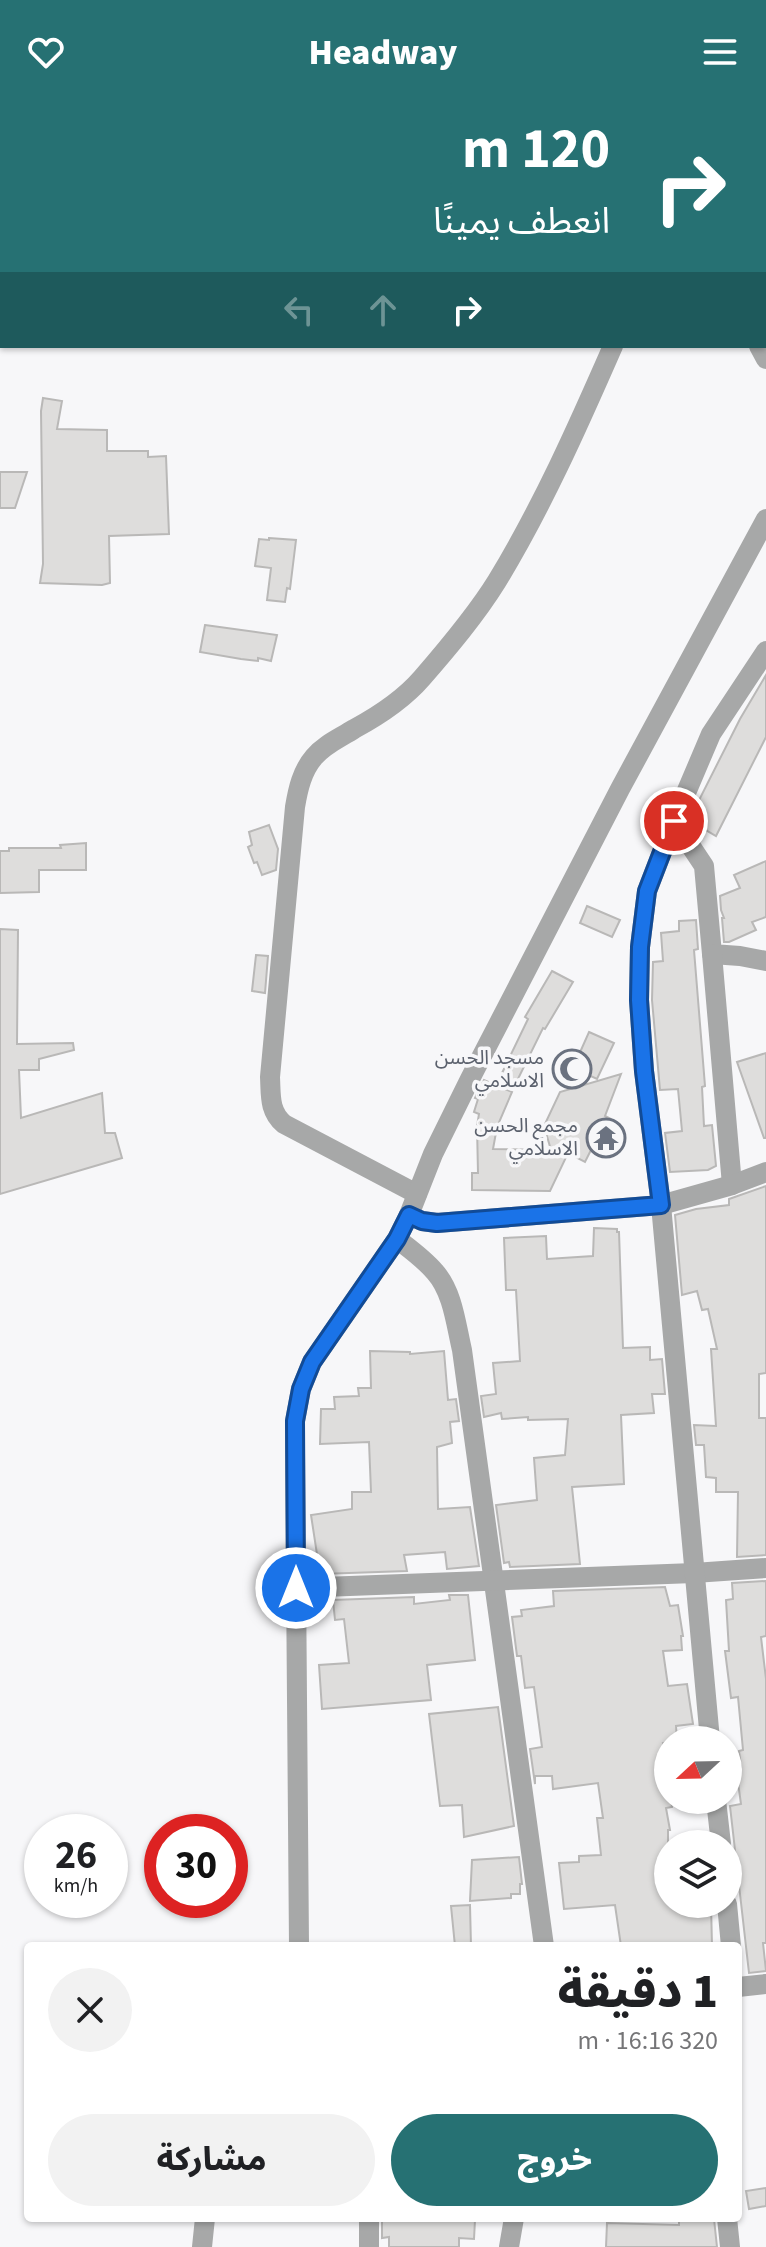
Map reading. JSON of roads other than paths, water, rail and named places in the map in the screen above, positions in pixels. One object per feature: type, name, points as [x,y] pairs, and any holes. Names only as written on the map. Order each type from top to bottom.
[{"type":"street","points":[[417,1194],[284,1124],[272,1110],[270,1077],[298,787],[310,763],[327,744],[383,712],[412,689],[495,584],[530,523],[612,348]]},
{"type":"street","points":[[299,1942],[295,1432],[301,1389],[312,1362],[397,1239],[433,1154],[501,1018],[766,519]]},
{"type":"street","points":[[709,1726],[661,1205],[644,1071],[639,1000],[640,947],[647,891],[711,734],[766,651]]},
{"type":"street","points":[[674,821],[704,866],[732,1185]]},
{"type":"street","points":[[712,954],[766,961]]},
{"type":"street","points":[[409,1215],[437,1223],[661,1205],[766,1172]]},
{"type":"street","points":[[397,1239],[437,1273],[452,1307],[462,1350],[543,1942]]},
{"type":"street","points":[[296,1588],[766,1568]]},
{"type":"street","points":[[728,1918],[731,1942]]},
{"type":"street","points":[[742,1987],[766,1984]]},
{"type":"street","points":[[202,2247],[205,2222]]},
{"type":"street","points":[[369,2222],[369,2247]]},
{"type":"street","points":[[509,2247],[513,2222]]},
{"type":"street","points":[[727,2222],[730,2247]]},
{"type":"place","name":"مسجد الحسن الاسلامي","points":[[572,1069]]},
{"type":"place","name":"مجمع الحسن الاسلامي","points":[[606,1138]]}]
